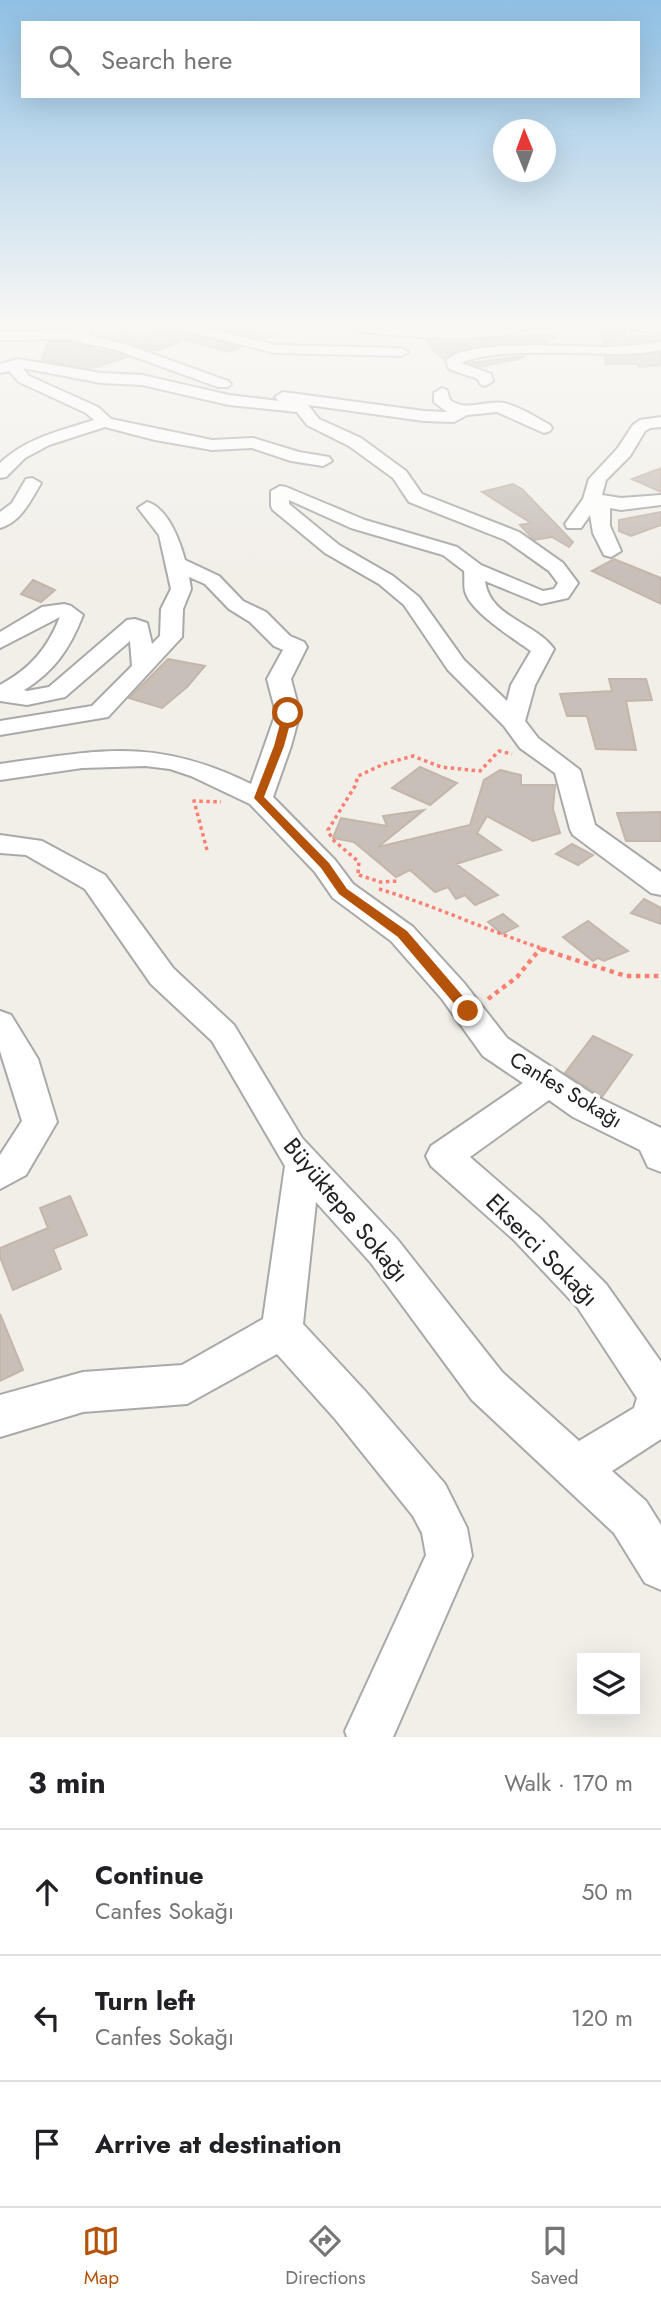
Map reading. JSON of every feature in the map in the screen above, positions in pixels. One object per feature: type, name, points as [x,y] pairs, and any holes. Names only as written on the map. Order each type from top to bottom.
[{"type":"street","points":[[88,408],[104,422],[155,435],[212,445],[253,443],[297,457],[323,461]]},
{"type":"street","points":[[302,408],[313,422],[355,442],[400,475],[415,498],[512,536],[556,567],[568,583],[561,594],[541,598],[474,569],[450,551],[358,524],[280,491],[280,506],[332,549],[386,580],[412,601],[456,665],[513,721],[529,743],[567,770],[583,829],[661,886]]},
{"type":"street","points":[[366,408],[454,417],[462,411]]},
{"type":"street","points":[[453,408],[462,411],[487,408]]},
{"type":"street","points":[[498,408],[544,428]]},
{"type":"street","points":[[0,472],[19,454],[43,441],[104,422]]},
{"type":"street","points":[[611,551],[598,519],[598,479],[624,452],[639,428],[646,423],[661,422]]},
{"type":"street","points":[[0,522],[19,506],[32,483]]},
{"type":"street","points":[[598,501],[621,504],[661,500]]},
{"type":"street","points":[[574,524],[598,501]]},
{"type":"street","points":[[0,728],[100,712],[171,637],[172,609],[181,589],[168,534],[147,508]]},
{"type":"street","points":[[176,563],[212,580],[236,605],[258,617],[282,640],[296,647],[279,679],[288,713],[262,801]]},
{"type":"street","points":[[474,569],[476,594],[496,616],[543,649],[523,685],[513,721]]},
{"type":"street","points":[[0,641],[50,612],[64,610],[72,615],[59,649],[38,673],[0,694]]},
{"type":"street","points":[[0,694],[27,698],[57,692],[135,625],[139,628],[144,667]]},
{"type":"street","name":"Canfes Sokağı","points":[[0,772],[113,759],[161,760],[205,771],[262,801],[325,866],[350,883],[402,934],[495,1047],[584,1107],[652,1140],[661,1157]]},
{"type":"street","name":"Büyüktepe Sokağı","points":[[0,844],[32,848],[95,882],[162,976],[223,1033],[289,1148],[384,1251],[487,1386],[630,1517],[661,1567]]},
{"type":"street","points":[[0,1023],[21,1059],[40,1122],[13,1165],[0,1174]]},
{"type":"street","name":"Ekserci Sokağı","points":[[547,1084],[444,1157],[527,1229],[592,1296],[660,1395],[650,1422],[576,1468]]},
{"type":"street","points":[[303,1162],[282,1330],[351,1406],[429,1500],[444,1528],[449,1556],[371,1735]]},
{"type":"street","points":[[0,1416],[83,1392],[187,1384],[282,1330]]},
{"type":"path","points":[[337,843],[328,830],[355,786],[358,776],[383,764],[413,756],[442,767],[480,771],[499,751],[520,757]]},
{"type":"path","points":[[207,850],[194,802],[262,801]]},
{"type":"path","points":[[350,883],[399,881]]},
{"type":"path","points":[[350,883],[386,890],[505,937],[626,976],[661,976]]},
{"type":"path","points":[[468,1011],[510,986],[540,948]]},
{"type":"building","points":[[661,468],[661,492],[632,479]]},
{"type":"building","points":[[513,484],[522,489],[573,542],[569,547],[552,537],[534,540],[520,525],[531,523],[482,492]]},
{"type":"building","points":[[661,512],[661,525],[631,536],[619,531],[619,520]]},
{"type":"building","points":[[614,559],[661,578],[661,604],[592,571]]},
{"type":"building","points":[[33,580],[55,590],[41,602],[21,594]]},
{"type":"building","points":[[168,659],[205,666],[187,687],[162,708],[129,698]]},
{"type":"building","points":[[609,679],[646,679],[652,700],[626,701],[636,750],[596,749],[587,716],[567,716],[560,694],[612,691]]},
{"type":"building","points":[[420,767],[457,783],[430,805],[392,788]]},
{"type":"building","points":[[500,770],[521,775],[521,785],[555,785],[553,809],[560,833],[533,841],[487,816],[477,833],[501,850],[456,864],[498,895],[475,905],[465,895],[456,899],[448,887],[435,892],[410,870],[396,877],[354,842],[333,838],[341,818],[387,826],[383,816],[424,810],[378,847],[470,825],[484,780]]},
{"type":"building","points":[[661,812],[661,841],[626,841],[617,813]]},
{"type":"building","points":[[572,844],[593,855],[578,865],[556,854]]},
{"type":"building","points":[[644,899],[661,908],[661,924],[631,913]]},
{"type":"building","points":[[503,914],[518,926],[502,934],[488,922]]},
{"type":"building","points":[[588,921],[628,951],[604,961],[598,958],[593,961],[563,937]]},
{"type":"building","points":[[593,1036],[632,1055],[602,1097],[565,1073]]},
{"type":"building","points":[[70,1196],[87,1235],[53,1249],[61,1269],[13,1290],[0,1257],[0,1248],[48,1228],[40,1208]]},
{"type":"building","points":[[0,1314],[23,1370],[0,1381]]},
{"type":"route","points":[[288,713],[279,746],[259,798],[325,866],[343,891],[402,934],[468,1011]]}]
